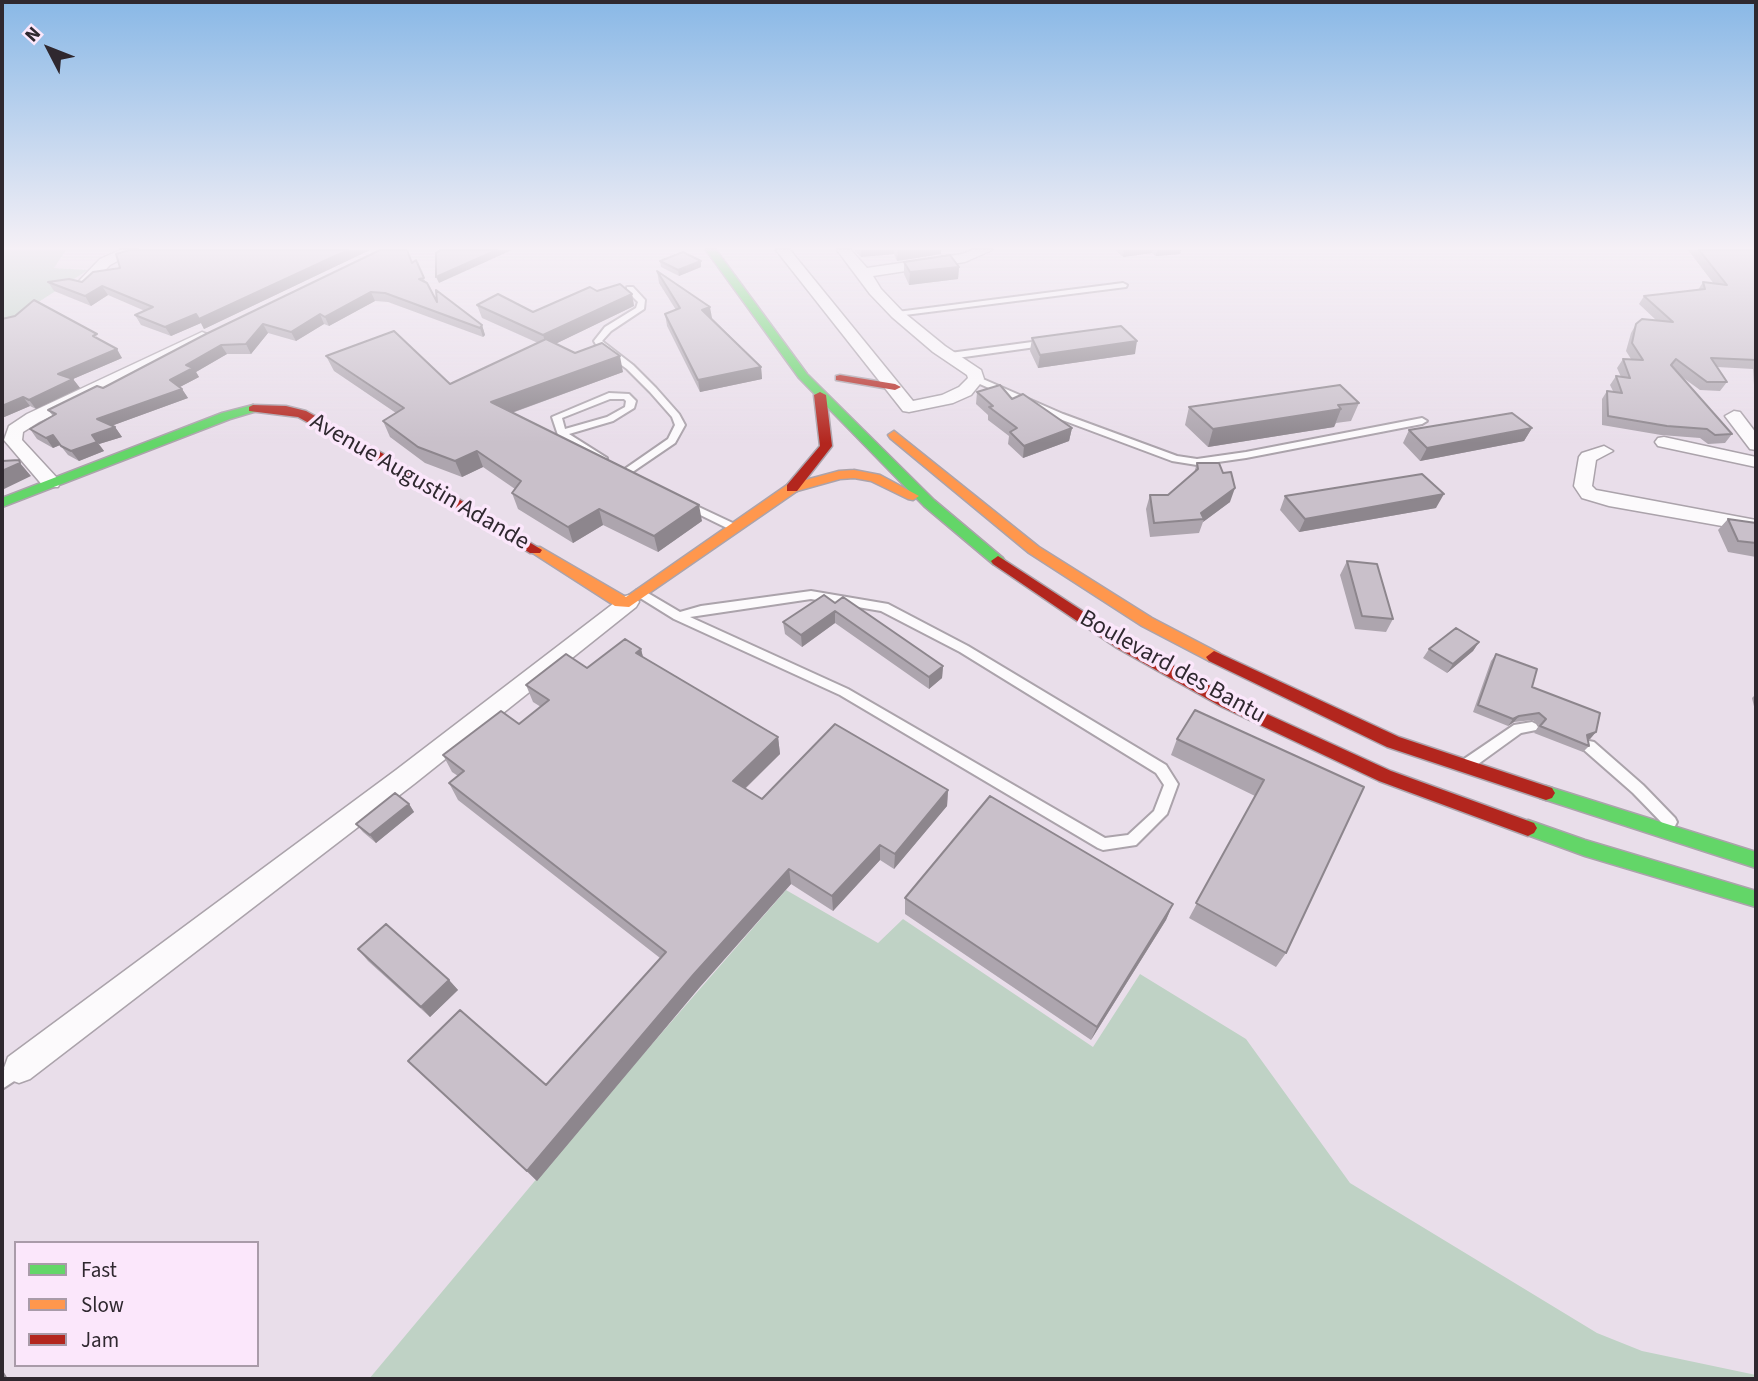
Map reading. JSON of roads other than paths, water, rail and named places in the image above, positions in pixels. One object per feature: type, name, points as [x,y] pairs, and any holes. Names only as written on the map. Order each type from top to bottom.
[{"type":"main road","name":"Boulevard des Bantu","points":[[758,314],[820,395],[929,503],[1005,567],[1056,603],[1122,643],[1228,703],[1385,776],[1598,852],[1756,899]]},
{"type":"main road","points":[[856,397],[834,372],[895,387]]},
{"type":"main road","points":[[635,598],[792,488],[826,446],[827,434],[820,395]]},
{"type":"main road","name":"Avenue Augustin Adande","points":[[2,503],[226,416],[264,408],[286,410],[302,414],[404,471],[612,600],[635,598]]},
{"type":"main road","points":[[913,420],[922,461]]},
{"type":"main road","name":"Boulevard des Bantu","points":[[880,422],[922,461],[1034,550],[1147,622],[1319,709],[1463,767],[1688,841],[1756,860]]},
{"type":"main road","points":[[792,488],[839,475],[854,474],[875,478],[929,503]]},
{"type":"street","points":[[836,314],[895,387],[913,420],[965,391],[976,379],[970,368],[950,356],[898,314]]},
{"type":"street","points":[[51,483],[16,446],[13,440],[15,430],[33,418],[220,328]]},
{"type":"street","points":[[1734,416],[1756,445]]},
{"type":"street","points":[[1664,442],[1756,462]]},
{"type":"street","points":[[1604,451],[1588,457],[1583,486],[1589,494],[1609,500],[1756,526]]},
{"type":"street","points":[[10,1075],[362,810],[635,598]]},
{"type":"lane","points":[[624,473],[672,441],[680,425],[676,416],[653,390],[598,341],[616,323],[631,314]]},
{"type":"lane","points":[[950,356],[1054,342]]},
{"type":"lane","points":[[976,379],[1060,416],[1175,459],[1197,462],[1422,421]]},
{"type":"lane","points":[[561,433],[610,419],[629,408],[631,401],[626,396],[610,396],[563,412],[557,417],[561,433],[646,484]]},
{"type":"lane","points":[[671,496],[733,527]]},
{"type":"lane","points":[[635,598],[844,692],[1103,844],[1131,841],[1160,814],[1171,784],[1161,769],[964,649],[884,607],[811,595],[701,610],[678,616]]},
{"type":"lane","points":[[1463,767],[1518,728],[1532,727]]},
{"type":"lane","points":[[1589,746],[1638,789],[1688,841]]}]
